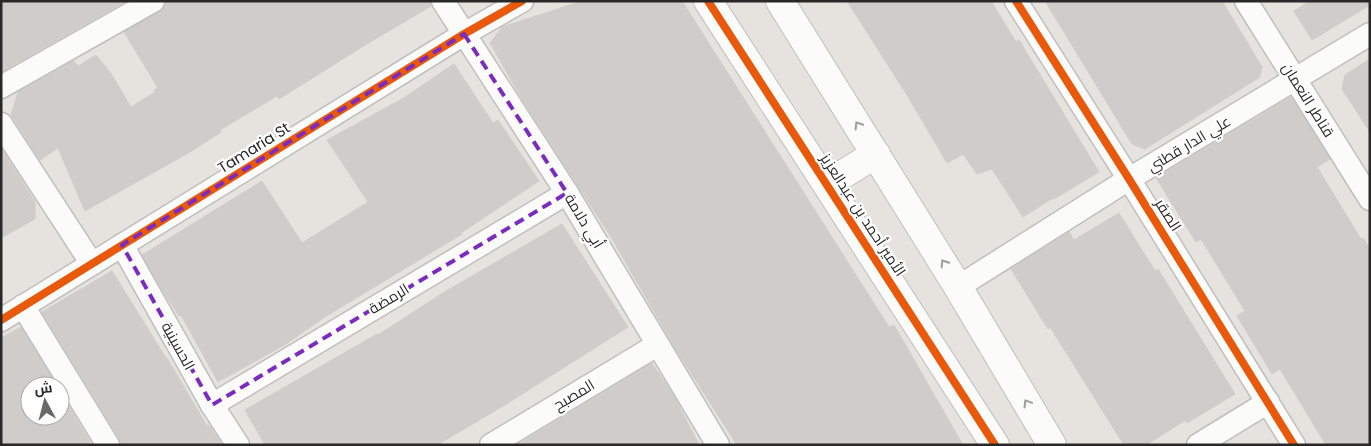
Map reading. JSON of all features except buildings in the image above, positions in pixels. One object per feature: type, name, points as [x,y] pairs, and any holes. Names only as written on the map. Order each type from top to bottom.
[{"type":"street","points":[[1,87],[153,1]]},
{"type":"street","name":"أبي دلامة","points":[[443,1],[567,193],[718,445]]},
{"type":"street","name":"Tamaria St","points":[[1,320],[464,34],[522,1]]},
{"type":"street","name":"الأمير أحمد بن عبدالعزيز","points":[[708,1],[995,445]]},
{"type":"street","points":[[780,1],[958,287],[1052,445]]},
{"type":"street","name":"الصقر","points":[[1016,1],[1130,179],[1294,445]]},
{"type":"street","name":"قناطر النعمان","points":[[1246,1],[1370,199]]},
{"type":"street","name":"علي الدار قطني","points":[[958,287],[1130,179],[1370,34]]},
{"type":"street","points":[[1,124],[92,264]]},
{"type":"street","points":[[827,184],[876,154]]},
{"type":"street","name":"الرمضة","points":[[212,405],[567,193]]},
{"type":"street","name":"الحسينية","points":[[122,245],[212,405],[238,445]]},
{"type":"street","points":[[23,306],[108,445]]},
{"type":"street","name":"المصبح","points":[[490,445],[657,345]]},
{"type":"street","points":[[1198,445],[1268,402]]},
{"type":"highlighted area","points":[[464,34],[567,193],[212,405],[122,245]]},
{"type":"cycle path","points":[[1,320],[464,34],[522,1]]},
{"type":"cycle path","points":[[708,1],[995,445]]},
{"type":"cycle path","points":[[1016,1],[1294,445]]}]
